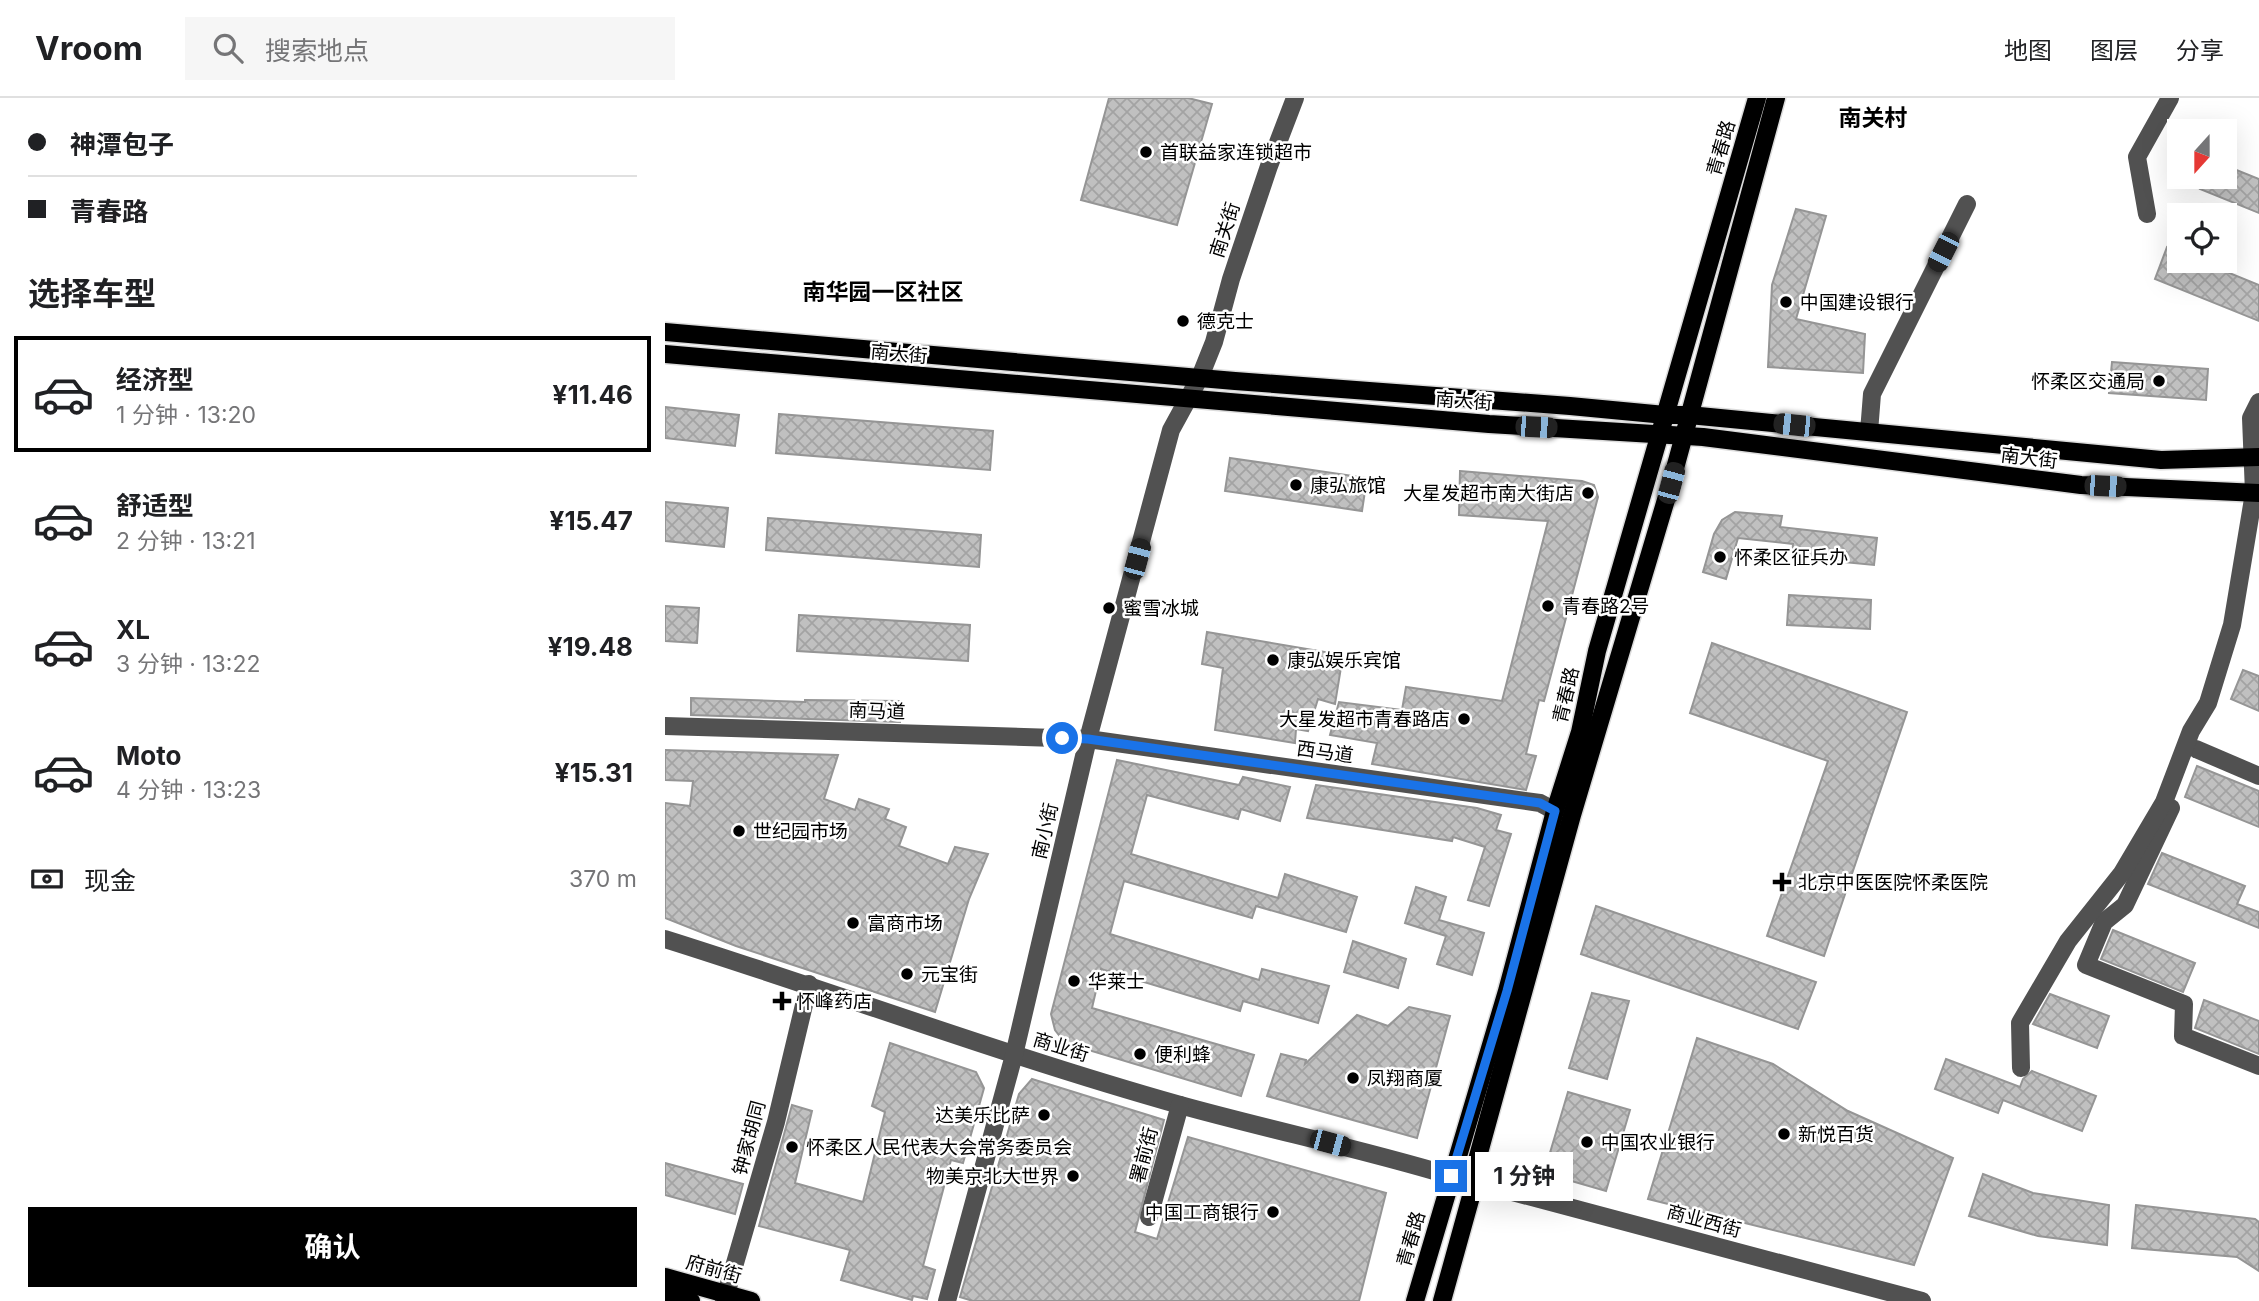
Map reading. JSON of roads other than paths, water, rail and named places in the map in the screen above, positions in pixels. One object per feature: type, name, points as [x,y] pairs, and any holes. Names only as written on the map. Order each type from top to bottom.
[{"type":"main road","name":"青春路","points":[[1415,1301],[1507,991],[1555,811],[1580,732],[1598,651],[1757,98]]},
{"type":"main road","name":"青春路","points":[[1443,1301],[1475,1182],[1477,1160],[1549,894],[1684,437],[1776,98]]},
{"type":"main road","name":"南大街","points":[[665,332],[1689,415],[2161,460],[2255,457]]},
{"type":"main road","name":"南大街","points":[[665,354],[1187,400],[1703,438],[2081,485],[2256,493]]},
{"type":"main road","name":"府前街","points":[[665,1277],[725,1297],[751,1301]]},
{"type":"main road","name":"府前街","points":[[665,1293],[691,1301]]},
{"type":"street","name":"南关街","points":[[1200,377],[1214,342],[1231,279],[1269,166],[1295,98]]},
{"type":"street","points":[[2147,214],[2137,157],[2170,98]]},
{"type":"street","points":[[1869,432],[1872,394],[1967,204]]},
{"type":"street","name":"南小街","points":[[947,1301],[1014,1055],[1088,739],[1171,430],[1200,377]]},
{"type":"street","points":[[2259,401],[2251,418],[2256,493],[2232,625],[2196,749],[2164,825],[2125,905],[2104,922],[2086,965],[2184,1004],[2183,1036],[2259,1066]]},
{"type":"street","points":[[2021,1068],[2020,1023],[2068,941],[2122,873],[2164,802],[2191,731],[2208,703]]},
{"type":"street","name":"南马道","points":[[665,726],[1088,739]]},
{"type":"street","name":"西马道","points":[[1088,739],[1540,803],[1555,811]]},
{"type":"street","points":[[2196,749],[2259,776]]},
{"type":"street","name":"商业街","points":[[665,939],[1014,1055],[1180,1105],[1451,1176]]},
{"type":"street","name":"钟家胡同","points":[[725,1297],[776,1122],[809,985]]},
{"type":"street","name":"署前街","points":[[1149,1217],[1180,1105]]},
{"type":"street","name":"商业西街","points":[[1475,1182],[1922,1301]]},
{"type":"place","name":"首联益家连锁超市","points":[[1146,152]]},
{"type":"place","name":"中国建设银行","points":[[1786,302]]},
{"type":"place","name":"德克士","points":[[1183,321]]},
{"type":"place","name":"怀柔区交通局","points":[[2159,381]]},
{"type":"place","name":"康弘旅馆","points":[[1296,485]]},
{"type":"place","name":"大星发超市南大街店","points":[[1588,493]]},
{"type":"place","name":"怀柔区征兵办","points":[[1720,557]]},
{"type":"place","name":"青春路2号","points":[[1548,606]]},
{"type":"place","name":"蜜雪冰城","points":[[1109,608]]},
{"type":"place","name":"康弘娱乐宾馆","points":[[1273,660]]},
{"type":"place","name":"大星发超市青春路店","points":[[1464,719]]},
{"type":"place","name":"世纪园市场","points":[[739,831]]},
{"type":"place","name":"北京中医医院怀柔医院","points":[[1782,882]]},
{"type":"place","name":"富商市场","points":[[853,923]]},
{"type":"place","name":"元宝街","points":[[907,974]]},
{"type":"place","name":"华莱士","points":[[1074,981]]},
{"type":"place","name":"怀峰药店","points":[[782,1001]]},
{"type":"place","name":"便利蜂","points":[[1140,1054]]},
{"type":"place","name":"凤翔商厦","points":[[1353,1078]]},
{"type":"place","name":"达美乐比萨","points":[[1044,1115]]},
{"type":"place","name":"新悦百货","points":[[1784,1134]]},
{"type":"place","name":"中国农业银行","points":[[1587,1142]]},
{"type":"place","name":"怀柔区人民代表大会常务委员会","points":[[792,1147]]},
{"type":"place","name":"物美京北大世界","points":[[1073,1176]]},
{"type":"place","name":"中国工商银行","points":[[1273,1212]]},
{"type":"district","name":"南关村","points":[[1873,118]]},
{"type":"district","name":"南华园一区社区","points":[[883,292]]}]
